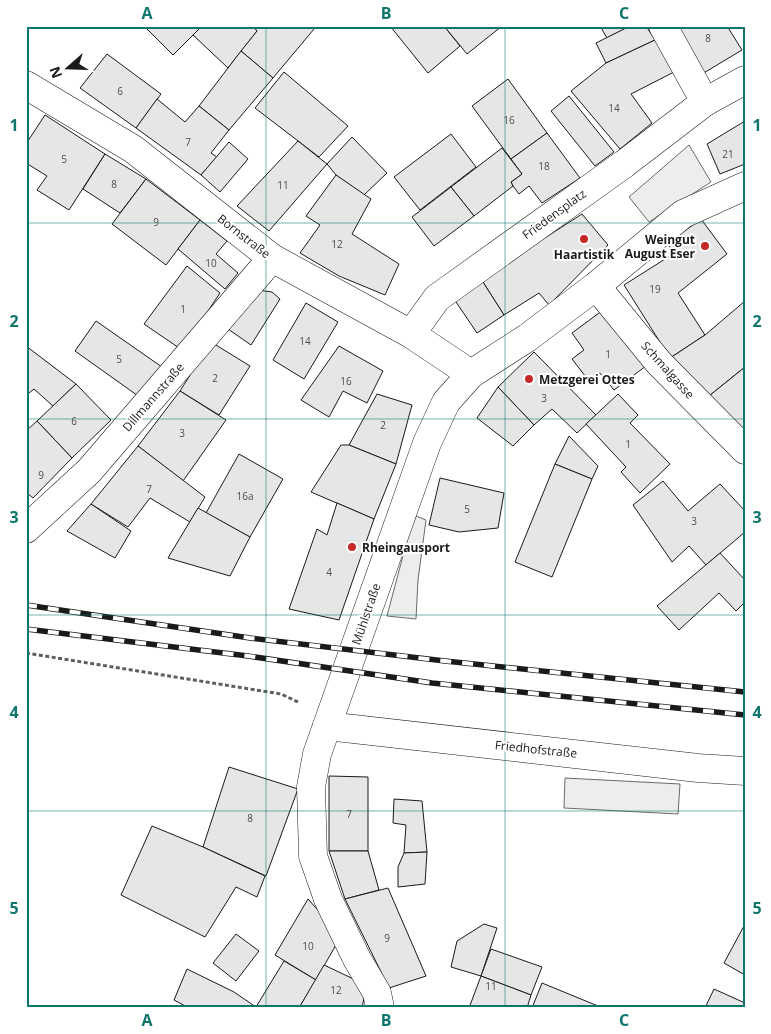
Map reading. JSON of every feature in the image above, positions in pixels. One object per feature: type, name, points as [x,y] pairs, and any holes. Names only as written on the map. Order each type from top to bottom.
[{"type":"street","points":[[663,26],[705,102]]},
{"type":"street","name":"Friedensplatz","points":[[411,334],[437,298],[624,164],[705,102],[745,80]]},
{"type":"street","name":"Bornstraße","points":[[26,85],[133,149],[272,258],[411,334],[472,374]]},
{"type":"street","points":[[596,286],[684,214],[745,186]]},
{"type":"street","name":"Dillmannstraße","points":[[26,529],[89,471],[272,258]]},
{"type":"street","name":"Mühlstraße","points":[[380,1008],[377,993],[357,959],[328,899],[313,856],[311,787],[317,754],[427,443],[446,402],[472,374],[527,338],[596,286]]},
{"type":"street","name":"Schmalgasse","points":[[596,286],[660,363],[745,450]]},
{"type":"street","name":"Friedhofstraße","points":[[327,726],[698,768],[745,771]]},
{"type":"path","points":[[26,653],[281,694]]},
{"type":"shaded area","points":[[689,145],[711,182],[649,222],[629,197]]},
{"type":"shaded area","points":[[416,516],[426,520],[418,580],[416,619],[387,616],[409,533]]},
{"type":"shaded area","points":[[565,778],[680,784],[678,814],[564,808]]},
{"type":"building","points":[[144,26],[202,26],[173,55]]},
{"type":"building","points":[[202,26],[253,26],[257,31],[228,68],[193,35]]},
{"type":"building","points":[[253,26],[312,26],[314,29],[273,78],[241,51],[257,31]]},
{"type":"building","points":[[390,26],[444,26],[460,46],[428,73]]},
{"type":"building","points":[[444,26],[502,26],[467,54]]},
{"type":"building","points":[[600,26],[630,26],[607,38]]},
{"type":"building","points":[[630,26],[646,26],[655,40],[606,63],[596,43]]},
{"type":"building","points":[[674,26],[727,26],[742,50],[702,74]]},
{"type":"building","points":[[655,40],[674,72],[631,94],[652,123],[620,149],[571,91],[606,63]]},
{"type":"building","points":[[241,51],[273,78],[229,130],[199,106]]},
{"type":"building","points":[[107,54],[161,94],[136,128],[80,88]]},
{"type":"building","points":[[284,72],[348,126],[319,157],[255,108]]},
{"type":"building","points":[[508,79],[547,133],[511,159],[472,106]]},
{"type":"building","points":[[569,96],[614,152],[595,166],[551,111]]},
{"type":"building","points":[[157,99],[185,122],[199,106],[229,130],[211,153],[217,157],[201,175],[136,128]]},
{"type":"building","points":[[45,115],[105,154],[69,210],[37,190],[47,176],[26,163],[26,144]]},
{"type":"building","points":[[745,121],[745,164],[720,174],[707,144]]},
{"type":"building","points":[[547,133],[580,178],[542,203],[529,186],[519,194],[513,186],[511,182],[522,174],[511,159]]},
{"type":"building","points":[[451,134],[476,167],[420,210],[394,177]]},
{"type":"building","points":[[352,137],[387,173],[364,195],[336,175],[327,164]]},
{"type":"building","points":[[298,141],[327,164],[269,231],[237,206]]},
{"type":"building","points":[[229,142],[248,159],[220,192],[201,175]]},
{"type":"building","points":[[502,148],[522,174],[511,182],[513,186],[474,216],[451,187]]},
{"type":"building","points":[[105,154],[146,179],[120,213],[83,189]]},
{"type":"building","points":[[336,175],[371,199],[352,234],[399,264],[385,295],[339,276],[300,253],[320,225],[306,216]]},
{"type":"building","points":[[146,179],[200,220],[166,265],[112,224]]},
{"type":"building","points":[[451,187],[474,216],[434,246],[412,217]]},
{"type":"building","points":[[582,214],[608,245],[549,305],[539,293],[504,315],[481,279]]},
{"type":"building","points":[[701,219],[727,254],[678,293],[705,335],[670,358],[624,285],[673,254],[668,243]]},
{"type":"building","points":[[200,220],[227,241],[216,254],[238,273],[225,289],[178,249]]},
{"type":"building","points":[[187,266],[220,293],[182,350],[144,324]]},
{"type":"building","points":[[481,279],[504,315],[477,333],[454,299]]},
{"type":"building","points":[[258,290],[272,292],[280,299],[251,345],[228,329]]},
{"type":"building","points":[[745,301],[745,367],[709,396],[670,358],[705,335]]},
{"type":"building","points":[[306,303],[338,322],[304,379],[273,360]]},
{"type":"building","points":[[603,310],[646,366],[614,390],[600,373],[589,381],[572,359],[584,350],[572,333]]},
{"type":"building","points":[[96,321],[162,367],[141,398],[75,351]]},
{"type":"building","points":[[211,342],[250,366],[219,415],[180,391]]},
{"type":"building","points":[[26,346],[76,384],[53,406],[34,389],[29,393],[26,391]]},
{"type":"building","points":[[339,346],[383,371],[367,403],[343,391],[329,417],[301,400]]},
{"type":"building","points":[[534,352],[596,415],[577,433],[552,409],[534,425],[498,387]]},
{"type":"building","points":[[745,367],[745,437],[709,396]]},
{"type":"building","points":[[76,384],[111,420],[72,458],[37,421]]},
{"type":"building","points":[[498,387],[534,425],[513,446],[477,418]]},
{"type":"building","points":[[180,391],[226,420],[183,481],[138,446]]},
{"type":"building","points":[[377,394],[412,405],[396,464],[349,445]]},
{"type":"building","points":[[618,394],[638,415],[630,423],[670,464],[640,493],[621,472],[626,467],[586,424]]},
{"type":"building","points":[[37,421],[72,458],[33,498],[26,492],[26,431]]},
{"type":"building","points":[[569,436],[598,466],[592,479],[555,464]]},
{"type":"building","points":[[341,445],[349,445],[396,464],[374,519],[311,492]]},
{"type":"building","points":[[138,446],[205,497],[190,522],[150,498],[128,527],[91,504]]},
{"type":"building","points":[[239,454],[283,479],[250,537],[206,513]]},
{"type":"building","points":[[555,464],[592,479],[552,577],[515,562]]},
{"type":"building","points":[[440,478],[504,493],[498,528],[459,532],[429,525]]},
{"type":"building","points":[[663,481],[688,511],[720,484],[745,511],[745,532],[706,565],[689,546],[672,562],[633,505]]},
{"type":"building","points":[[337,503],[374,519],[339,620],[289,609],[317,529],[327,535]]},
{"type":"building","points":[[91,504],[131,531],[115,558],[67,531]]},
{"type":"building","points":[[198,508],[250,537],[230,576],[168,558]]},
{"type":"building","points":[[720,553],[745,580],[745,602],[736,611],[719,593],[679,630],[657,606]]},
{"type":"building","points":[[229,767],[298,789],[266,876],[203,847]]},
{"type":"building","points":[[329,776],[368,777],[368,851],[329,851]]},
{"type":"building","points":[[394,799],[422,801],[427,852],[404,853],[406,825],[393,823]]},
{"type":"building","points":[[152,826],[265,876],[257,897],[236,887],[205,937],[121,895]]},
{"type":"building","points":[[329,851],[368,851],[379,890],[345,899]]},
{"type":"building","points":[[427,852],[425,884],[398,887],[398,867],[404,853]]},
{"type":"building","points":[[388,888],[426,976],[389,988],[345,899]]},
{"type":"building","points":[[308,899],[341,936],[316,980],[275,955]]},
{"type":"building","points":[[484,924],[497,928],[481,976],[451,967],[457,941]]},
{"type":"building","points":[[745,924],[745,975],[724,963]]},
{"type":"building","points":[[236,934],[259,951],[236,981],[213,963]]},
{"type":"building","points":[[491,949],[542,967],[531,995],[481,976]]},
{"type":"building","points":[[284,961],[316,980],[299,1008],[189,1008],[174,1000],[187,969],[234,992],[256,1007]]},
{"type":"building","points":[[324,965],[362,983],[364,998],[362,1008],[299,1008]]},
{"type":"building","points":[[481,976],[531,995],[527,1008],[469,1008]]},
{"type":"building","points":[[542,983],[598,1006],[598,1008],[532,1008]]},
{"type":"building","points":[[714,989],[745,1003],[745,1008],[705,1008]]},
{"type":"railway","points":[[26,605],[250,638],[445,661],[745,692]]},
{"type":"railway","points":[[26,629],[248,656],[432,683],[745,715]]},
{"type":"place","name":"Haartistik","points":[[584,239]]},
{"type":"place","name":"Weingut August Eser","points":[[705,246]]},
{"type":"place","name":"Metzgerei Ottes","points":[[529,379]]},
{"type":"place","name":"Rheingausport","points":[[352,547]]}]
